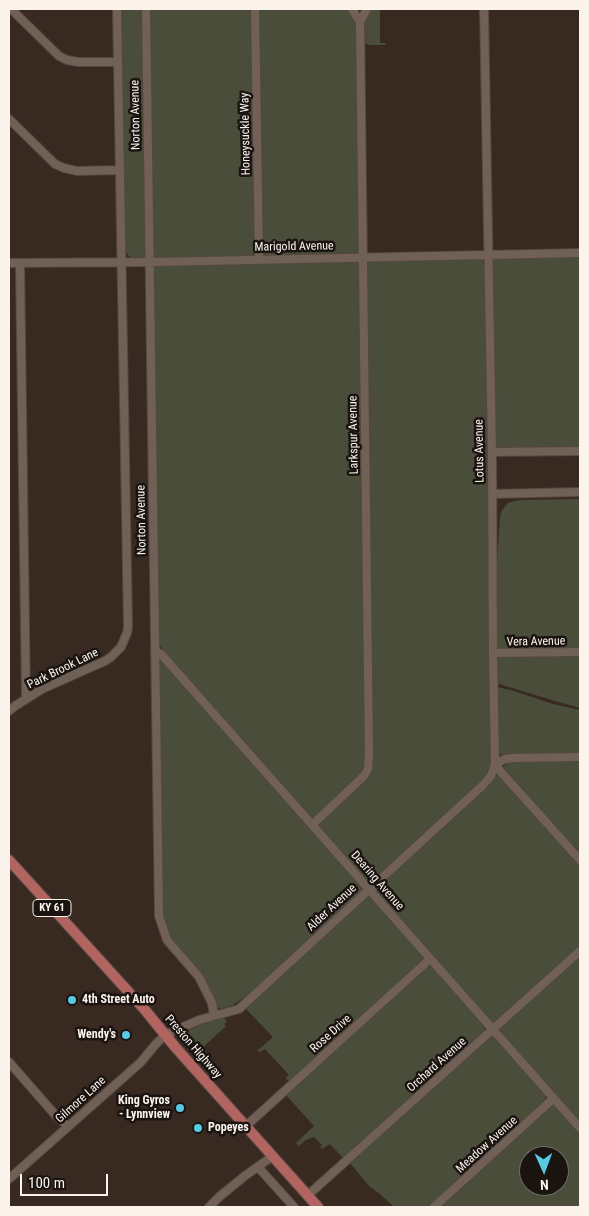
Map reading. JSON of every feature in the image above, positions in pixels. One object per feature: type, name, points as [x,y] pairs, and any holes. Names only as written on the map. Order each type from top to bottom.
[{"type":"main road","name":"Preston Highway","points":[[9,860],[145,1010],[318,1207]]},
{"type":"street","points":[[11,9],[59,56],[67,60],[78,62],[118,62]]},
{"type":"street","name":"Norton Avenue","points":[[117,9],[128,613]]},
{"type":"street","name":"Norton Avenue","points":[[146,9],[159,916],[168,940],[199,977],[212,1003],[214,1015]]},
{"type":"street","name":"Honeysuckle Way","points":[[255,9],[259,259]]},
{"type":"street","points":[[352,9],[360,22]]},
{"type":"street","name":"Larkspur Avenue","points":[[312,825],[360,781],[368,769],[360,22],[367,9]]},
{"type":"street","name":"Lotus Avenue","points":[[484,9],[492,452],[495,764]]},
{"type":"street","points":[[9,119],[59,166],[77,171],[120,170]]},
{"type":"street","name":"Marigold Avenue","points":[[9,263],[580,253]]},
{"type":"street","points":[[20,263],[26,699]]},
{"type":"street","points":[[492,452],[580,451]]},
{"type":"street","points":[[492,494],[580,492]]},
{"type":"street","name":"Park Brook Lane","points":[[9,711],[42,690],[111,657],[117,652],[124,641],[128,627],[128,613]]},
{"type":"street","name":"Dearing Avenue","points":[[156,652],[161,654],[580,1128]]},
{"type":"street","name":"Vera Avenue","points":[[493,654],[580,652]]},
{"type":"street","points":[[580,757],[513,758],[505,759],[495,764],[580,860]]},
{"type":"street","name":"Alder Avenue","points":[[165,1035],[199,1020],[239,1009],[482,786],[491,776],[495,764]]},
{"type":"street","name":"Orchard Avenue","points":[[308,1195],[580,951]]},
{"type":"street","name":"Rose Drive","points":[[246,1126],[430,959]]},
{"type":"street","name":"Gilmore Lane","points":[[9,1179],[141,1062],[165,1035]]},
{"type":"street","points":[[9,1062],[68,1126]]},
{"type":"street","name":"Meadow Avenue","points":[[434,1207],[554,1098]]},
{"type":"street","points":[[209,1207],[246,1174],[273,1156]]},
{"type":"street","points":[[258,1167],[294,1207]]},
{"type":"green space","points":[[121,9],[144,9],[145,258],[131,257],[125,250]]},
{"type":"green space","points":[[150,9],[253,9],[255,253],[251,256],[153,259]]},
{"type":"green space","points":[[258,9],[350,9],[355,20],[359,254],[269,256],[262,251]]},
{"type":"green space","points":[[370,9],[380,9],[380,43],[385,43],[386,45],[370,45],[365,43],[364,22]]},
{"type":"green space","points":[[496,257],[578,257],[579,259],[580,449],[495,450],[492,261]]},
{"type":"green space","points":[[482,259],[485,265],[491,763],[486,776],[480,783],[373,881],[368,882],[318,827],[319,822],[368,778],[372,770],[366,263],[368,261]]},
{"type":"green space","points":[[356,260],[360,262],[367,764],[364,771],[311,819],[165,654],[159,644],[151,264]]},
{"type":"green space","points":[[580,499],[580,647],[576,650],[499,650],[496,647],[495,594],[502,510],[508,503],[519,500]]},
{"type":"green space","points":[[580,655],[580,708],[496,683],[496,660],[500,656]]},
{"type":"green space","points":[[161,659],[364,888],[250,993],[233,1005],[221,1009],[215,1006],[209,988],[202,976],[174,943],[167,929],[163,914],[159,660]]},
{"type":"green space","points":[[497,687],[580,710],[580,754],[506,756],[500,754],[498,752]]},
{"type":"green space","points":[[580,759],[580,856],[502,768],[512,760]]},
{"type":"green space","points":[[497,775],[500,775],[580,864],[580,948],[493,1024],[375,890]]},
{"type":"green space","points":[[369,894],[425,959],[289,1081],[285,1078],[289,1075],[265,1049],[260,1052],[257,1051],[273,1037],[246,1009],[242,1010]]},
{"type":"green space","points":[[580,954],[580,1125],[499,1029]]},
{"type":"green space","points":[[428,965],[432,965],[485,1026],[484,1032],[344,1159],[330,1144],[322,1149],[320,1147],[322,1145],[314,1137],[306,1140],[299,1146],[296,1143],[314,1126],[285,1094]]},
{"type":"green space","points":[[224,1017],[227,1022],[224,1024],[226,1026],[199,1051],[203,1062],[185,1041],[186,1034],[183,1039],[184,1034],[201,1024]]},
{"type":"green space","points":[[493,1034],[546,1092],[545,1102],[432,1207],[394,1207],[370,1187],[349,1162]]},
{"type":"green space","points":[[552,1105],[556,1105],[580,1131],[580,1207],[438,1207]]},
{"type":"place","name":"4th Street Auto","points":[[72,1000]]},
{"type":"place","name":"Wendy's","points":[[126,1035]]},
{"type":"place","name":"King Gyros - Lynnview","points":[[180,1108]]},
{"type":"place","name":"Popeyes","points":[[198,1128]]}]
